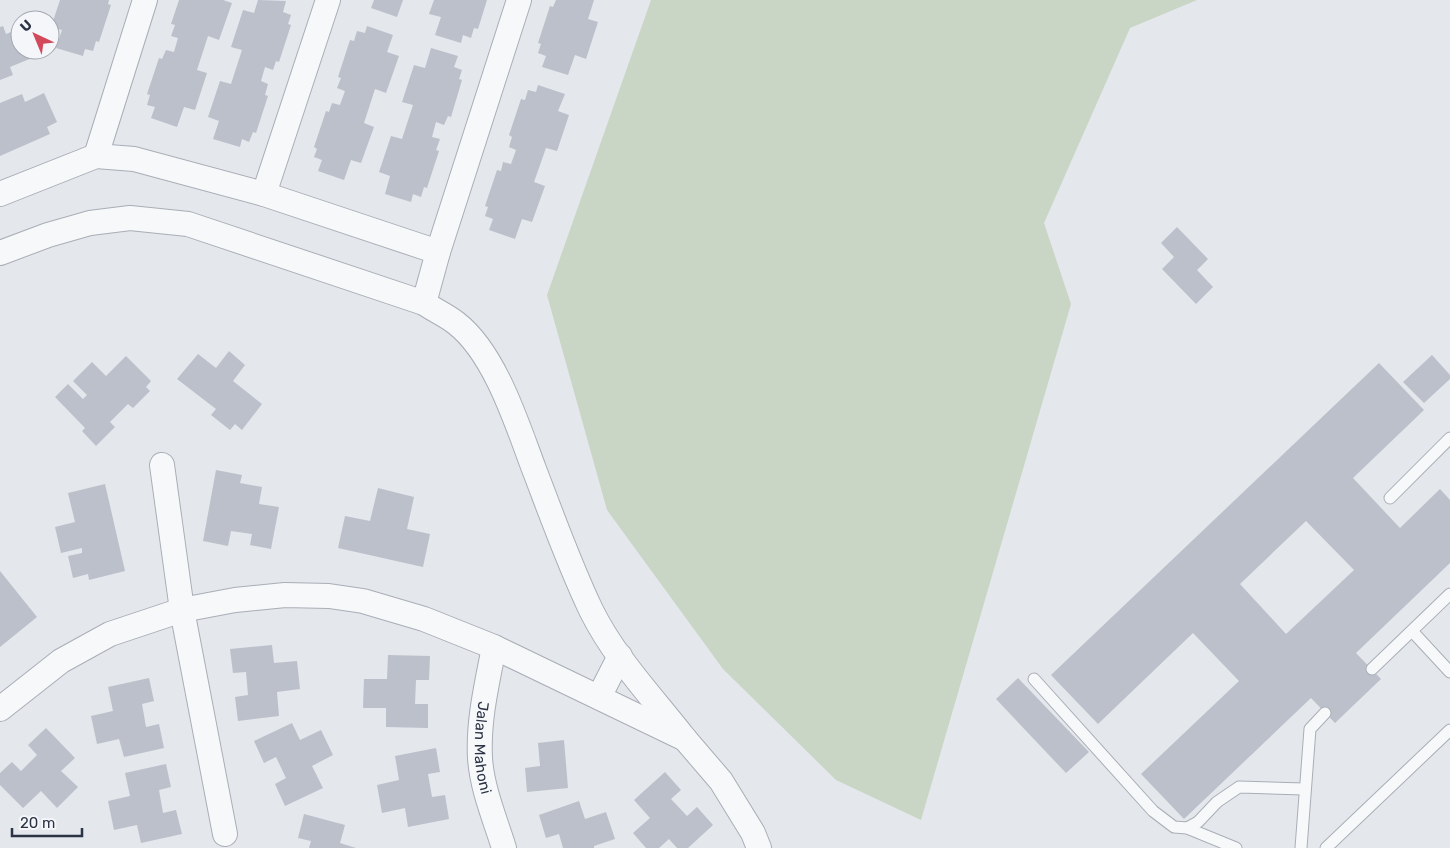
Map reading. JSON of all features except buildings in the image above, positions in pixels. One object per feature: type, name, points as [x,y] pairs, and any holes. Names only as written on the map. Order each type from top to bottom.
[{"type":"street","points":[[96,156],[145,0]]},
{"type":"street","points":[[264,194],[328,0]]},
{"type":"street","points":[[424,303],[438,252],[519,0]]},
{"type":"street","points":[[0,194],[96,156],[134,159],[264,194],[438,252]]},
{"type":"street","points":[[0,253],[48,235],[90,223],[130,218],[188,224],[424,303],[457,323],[473,341],[492,369],[509,403],[569,562],[592,612],[620,656],[685,739],[721,781],[760,848]]},
{"type":"street","points":[[162,465],[182,610],[225,834]]},
{"type":"street","points":[[0,709],[61,661],[110,634],[182,610],[235,600],[285,595],[329,596],[363,601],[407,614],[494,647],[685,739]]},
{"type":"street","name":"Jalan Mahoni","points":[[494,647],[481,714],[480,759],[489,800],[504,848]]},
{"type":"street","points":[[599,697],[620,656]]},
{"type":"lane","points":[[1390,498],[1448,446]]},
{"type":"lane","points":[[1372,669],[1450,594]]},
{"type":"lane","points":[[1412,631],[1448,665]]},
{"type":"lane","points":[[1034,679],[1153,811],[1174,827],[1187,828],[1236,848]]},
{"type":"lane","points":[[1301,848],[1310,729],[1325,714]]},
{"type":"lane","points":[[1326,848],[1450,730]]},
{"type":"lane","points":[[1187,828],[1198,822],[1217,802],[1239,787],[1304,789]]},
{"type":"green space","points":[[651,0],[1197,0],[1130,28],[1044,223],[1071,304],[921,820],[836,780],[723,669],[607,510],[547,295]]}]
